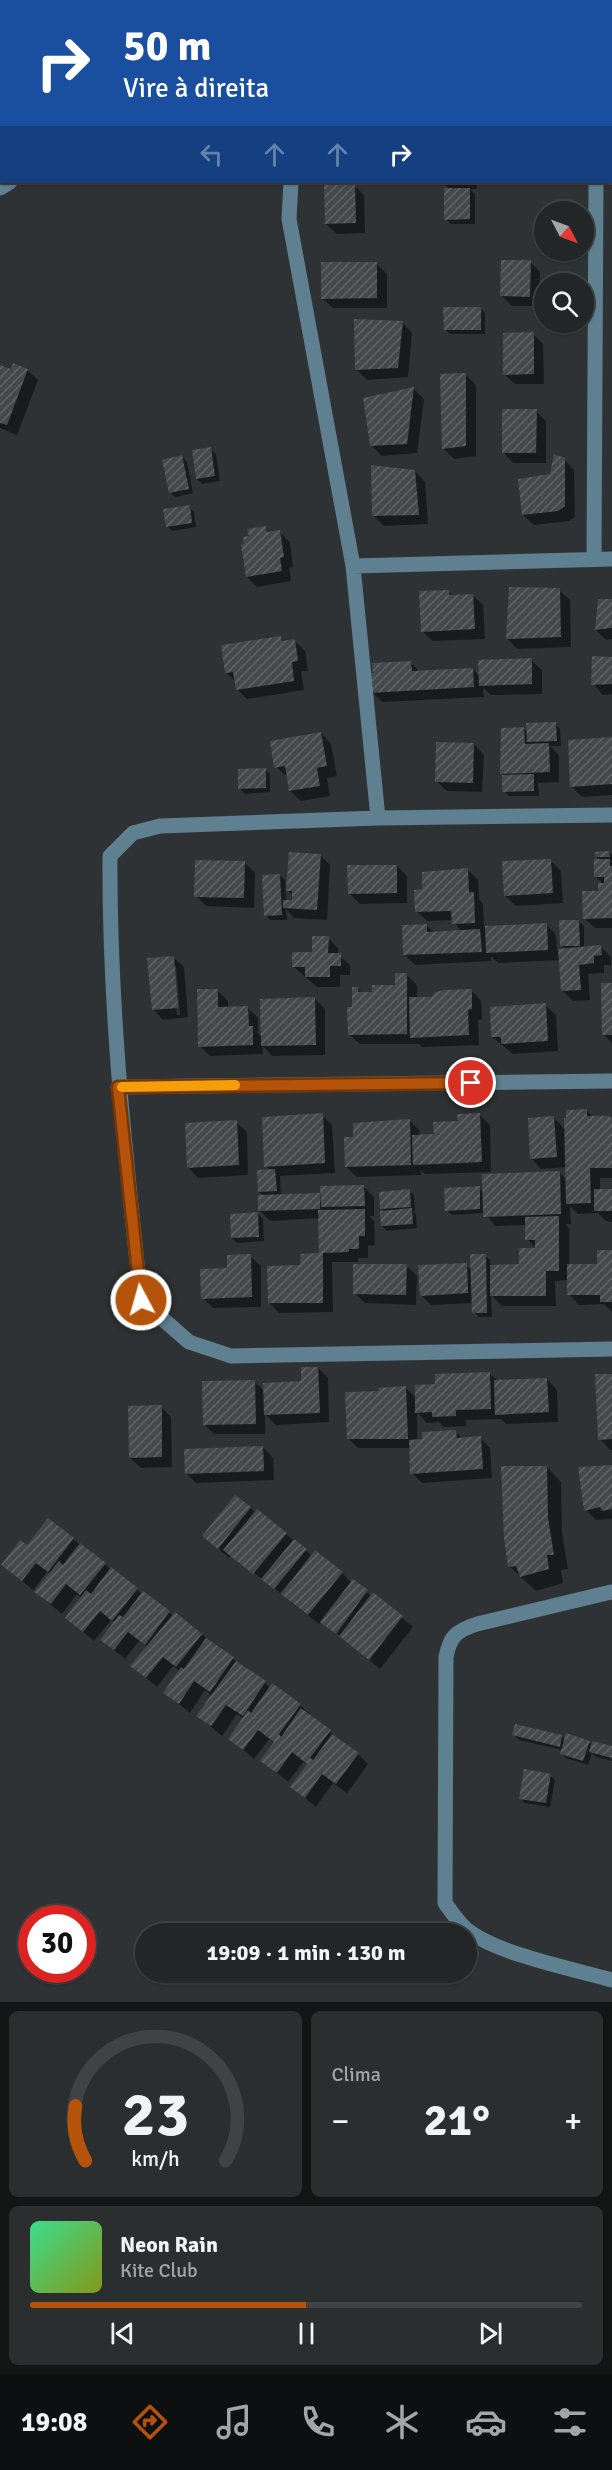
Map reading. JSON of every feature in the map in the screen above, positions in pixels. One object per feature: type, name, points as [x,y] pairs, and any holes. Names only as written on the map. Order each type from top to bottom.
[{"type":"street","points":[[291,183],[289,219],[353,566],[378,818]]},
{"type":"street","points":[[594,559],[596,183]]},
{"type":"street","points":[[353,566],[612,559]]},
{"type":"street","points":[[612,815],[378,818],[160,826],[133,833],[110,856],[118,1087],[141,1300],[189,1342],[231,1356],[612,1349]]},
{"type":"street","points":[[118,1087],[612,1081]]},
{"type":"street","points":[[611,1592],[460,1629],[449,1642],[446,1657],[445,1903],[465,1928],[484,1941],[507,1950],[612,1980]]},
{"type":"building","points":[[355,183],[356,223],[325,224],[324,184]]},
{"type":"building","points":[[443,183],[472,183],[473,185],[443,185]]},
{"type":"building","points":[[444,188],[470,188],[470,219],[444,220]]},
{"type":"building","points":[[501,260],[531,260],[530,297],[500,296]]},
{"type":"building","points":[[321,262],[377,262],[377,298],[321,299]]},
{"type":"building","points":[[443,307],[481,307],[481,330],[444,330]]},
{"type":"building","points":[[354,319],[403,321],[398,368],[355,370]]},
{"type":"building","points":[[534,332],[534,374],[503,375],[503,333]]},
{"type":"building","points":[[13,363],[28,369],[7,425],[0,423],[0,365],[11,369]]},
{"type":"building","points":[[466,373],[466,446],[442,449],[440,374]]},
{"type":"building","points":[[414,387],[407,444],[370,446],[363,398]]},
{"type":"building","points":[[502,409],[537,409],[536,453],[502,453]]},
{"type":"building","points":[[211,447],[215,476],[196,479],[192,450]]},
{"type":"building","points":[[554,454],[565,458],[565,506],[558,511],[522,515],[518,479],[550,474]]},
{"type":"building","points":[[182,455],[189,489],[169,493],[162,460]]},
{"type":"building","points":[[371,465],[415,470],[419,515],[372,516]]},
{"type":"building","points":[[190,505],[192,523],[166,527],[163,509]]},
{"type":"building","points":[[266,526],[267,532],[280,530],[284,557],[280,558],[282,571],[246,577],[241,545],[244,544],[243,537],[249,536],[247,529]]},
{"type":"building","points":[[509,587],[560,588],[561,637],[506,639]]},
{"type":"building","points":[[449,590],[449,595],[473,594],[475,629],[421,632],[419,591]]},
{"type":"building","points":[[598,599],[612,599],[612,628],[595,630]]},
{"type":"building","points":[[281,636],[282,641],[295,639],[298,661],[292,662],[294,681],[236,690],[233,672],[225,673],[221,645]]},
{"type":"building","points":[[592,656],[612,657],[612,684],[591,685]]},
{"type":"building","points":[[532,658],[532,684],[479,686],[478,660]]},
{"type":"building","points":[[411,661],[412,671],[473,668],[474,687],[370,693],[372,663]]},
{"type":"building","points":[[556,722],[557,741],[527,742],[526,723]]},
{"type":"building","points":[[524,727],[525,744],[549,743],[550,772],[500,774],[501,728]]},
{"type":"building","points":[[321,732],[327,766],[317,768],[320,786],[289,791],[285,766],[274,768],[270,741]]},
{"type":"building","points":[[612,737],[612,784],[570,787],[568,740]]},
{"type":"building","points":[[436,742],[474,743],[473,783],[435,782]]},
{"type":"building","points":[[266,768],[266,788],[238,789],[238,769]]},
{"type":"building","points":[[534,774],[534,791],[502,792],[502,775]]},
{"type":"building","points":[[609,851],[610,857],[596,857],[595,852]]},
{"type":"building","points":[[289,852],[321,854],[317,910],[283,908],[283,900],[292,900],[292,891],[286,891]]},
{"type":"building","points":[[551,859],[553,893],[504,896],[502,861]]},
{"type":"building","points":[[594,859],[610,859],[612,918],[583,919],[582,891],[598,891],[598,883],[604,883],[604,877],[594,877]]},
{"type":"building","points":[[195,860],[245,861],[244,898],[194,897]]},
{"type":"building","points":[[347,865],[397,865],[397,893],[348,894]]},
{"type":"building","points":[[468,868],[469,892],[474,892],[475,923],[452,924],[451,911],[415,912],[414,890],[422,889],[422,872]]},
{"type":"building","points":[[280,874],[282,915],[264,916],[262,875]]},
{"type":"building","points":[[559,920],[579,920],[580,946],[560,946]]},
{"type":"building","points":[[547,923],[548,950],[486,953],[485,926]]},
{"type":"building","points":[[427,924],[427,932],[480,929],[482,952],[403,955],[402,925]]},
{"type":"building","points":[[312,936],[329,936],[328,953],[341,953],[341,966],[330,966],[330,977],[305,977],[305,967],[292,967],[292,952],[312,952]]},
{"type":"building","points":[[601,945],[602,955],[594,956],[594,963],[579,965],[581,990],[561,991],[558,949]]},
{"type":"building","points":[[174,956],[178,1008],[152,1010],[147,958]]},
{"type":"building","points":[[395,973],[407,973],[407,1034],[348,1035],[347,1007],[352,1007],[352,987],[358,987],[358,992],[372,992],[372,985],[395,985]]},
{"type":"building","points":[[601,983],[612,983],[612,1035],[602,1035]]},
{"type":"building","points":[[197,989],[218,989],[218,1007],[248,1006],[249,1026],[253,1026],[253,1045],[198,1047]]},
{"type":"building","points":[[472,989],[472,1009],[468,1010],[469,1035],[410,1038],[409,997],[431,997],[436,992],[444,990]]},
{"type":"building","points":[[315,997],[316,1045],[261,1046],[260,999]]},
{"type":"building","points":[[546,1003],[548,1041],[501,1044],[501,1037],[491,1037],[490,1007]]},
{"type":"building","points":[[587,1109],[587,1116],[609,1116],[612,1119],[612,1168],[590,1168],[591,1203],[566,1204],[564,1118],[566,1118],[566,1110]]},
{"type":"building","points":[[323,1113],[325,1163],[264,1167],[262,1117]]},
{"type":"building","points":[[480,1113],[482,1162],[413,1165],[412,1135],[434,1134],[433,1122],[458,1121],[457,1114]]},
{"type":"building","points":[[554,1116],[557,1157],[530,1159],[528,1118]]},
{"type":"building","points":[[410,1119],[411,1165],[345,1167],[344,1137],[353,1137],[353,1123]]},
{"type":"building","points":[[237,1120],[239,1165],[187,1168],[185,1123]]},
{"type":"building","points":[[275,1169],[277,1191],[258,1192],[257,1170]]},
{"type":"building","points":[[560,1171],[561,1214],[483,1217],[482,1174]]},
{"type":"building","points":[[364,1185],[365,1206],[321,1207],[320,1186]]},
{"type":"building","points":[[480,1186],[480,1209],[445,1211],[444,1188]]},
{"type":"building","points":[[410,1189],[411,1207],[380,1209],[379,1192]]},
{"type":"building","points":[[594,1189],[612,1189],[612,1211],[594,1211]]},
{"type":"building","points":[[320,1193],[320,1209],[258,1211],[258,1195]]},
{"type":"building","points":[[412,1208],[413,1224],[381,1226],[380,1211]]},
{"type":"building","points":[[365,1209],[365,1236],[359,1236],[359,1249],[349,1249],[349,1252],[323,1253],[323,1303],[268,1303],[267,1266],[300,1265],[301,1254],[319,1253],[318,1210]]},
{"type":"building","points":[[258,1212],[259,1237],[231,1238],[230,1214]]},
{"type":"building","points":[[559,1216],[559,1271],[546,1271],[546,1296],[490,1296],[490,1265],[519,1264],[519,1248],[535,1248],[535,1240],[525,1240],[525,1217]]},
{"type":"building","points":[[597,1250],[612,1250],[612,1302],[600,1302],[600,1295],[567,1295],[567,1264],[597,1264]]},
{"type":"building","points":[[251,1254],[252,1297],[201,1299],[200,1269],[227,1268],[227,1255]]},
{"type":"building","points":[[470,1254],[486,1254],[487,1313],[472,1313]]},
{"type":"building","points":[[467,1263],[468,1293],[420,1296],[418,1265]]},
{"type":"building","points":[[353,1264],[407,1264],[406,1295],[353,1294]]},
{"type":"building","points":[[301,1367],[318,1367],[320,1413],[264,1415],[263,1383],[301,1381]]},
{"type":"building","points":[[490,1372],[491,1409],[456,1410],[456,1416],[432,1417],[432,1412],[415,1413],[415,1385],[435,1384],[435,1374]]},
{"type":"building","points":[[595,1374],[612,1374],[612,1439],[598,1440]]},
{"type":"building","points":[[547,1378],[549,1412],[495,1415],[494,1380]]},
{"type":"building","points":[[255,1380],[256,1424],[203,1425],[202,1381]]},
{"type":"building","points":[[406,1386],[408,1439],[347,1439],[345,1392],[379,1391],[378,1388]]},
{"type":"building","points":[[162,1405],[162,1457],[129,1458],[128,1406]]},
{"type":"building","points":[[456,1430],[457,1438],[481,1436],[483,1469],[410,1474],[409,1440],[422,1439],[422,1432]]},
{"type":"building","points":[[263,1446],[264,1471],[185,1474],[184,1449]]},
{"type":"building","points":[[612,1465],[612,1509],[602,1511],[600,1507],[584,1511],[578,1467]]},
{"type":"building","points":[[501,1466],[547,1466],[548,1518],[554,1555],[547,1555],[549,1569],[520,1577],[516,1566],[508,1567],[504,1538]]},
{"type":"building","points":[[235,1495],[251,1507],[218,1549],[202,1536]]},
{"type":"building","points":[[257,1509],[287,1533],[253,1574],[223,1550]]},
{"type":"building","points":[[48,1518],[74,1538],[48,1572],[36,1563],[22,1581],[1,1565],[20,1540],[27,1545]]},
{"type":"building","points":[[294,1539],[307,1549],[274,1589],[261,1579]]},
{"type":"building","points":[[80,1543],[106,1563],[80,1595],[66,1584],[51,1604],[34,1592],[59,1561],[63,1565]]},
{"type":"building","points":[[315,1550],[343,1572],[308,1615],[281,1594]]},
{"type":"building","points":[[111,1567],[138,1588],[112,1621],[100,1611],[83,1632],[65,1618],[86,1590],[91,1594]]},
{"type":"building","points":[[353,1579],[368,1590],[336,1634],[320,1622]]},
{"type":"building","points":[[143,1591],[170,1611],[145,1645],[128,1632],[114,1650],[100,1640],[119,1615],[123,1617]]},
{"type":"building","points":[[373,1592],[403,1616],[369,1660],[339,1636]]},
{"type":"building","points":[[175,1612],[202,1634],[176,1667],[163,1657],[146,1678],[130,1666]]},
{"type":"building","points":[[206,1638],[234,1657],[210,1692],[194,1681],[179,1704],[163,1693],[181,1667],[184,1669]]},
{"type":"building","points":[[236,1661],[266,1681],[243,1716],[226,1705],[211,1726],[196,1716]]},
{"type":"building","points":[[272,1683],[301,1704],[279,1734],[281,1737],[301,1708],[331,1730],[310,1758],[313,1760],[332,1734],[359,1753],[336,1784],[322,1774],[305,1798],[290,1787],[307,1764],[292,1752],[277,1773],[260,1761],[274,1742],[258,1730],[243,1750],[228,1739],[248,1710],[251,1713]]},
{"type":"building","points":[[515,1724],[562,1735],[560,1747],[512,1735]]},
{"type":"building","points":[[566,1733],[590,1741],[583,1761],[560,1754]]},
{"type":"building","points":[[592,1741],[612,1746],[612,1758],[589,1752]]},
{"type":"building","points":[[524,1769],[551,1774],[546,1803],[519,1799]]},
{"type":"slow traffic","points":[[122,1087],[235,1085]]},
{"type":"route","points":[[141,1300],[118,1087],[471,1083]]}]
